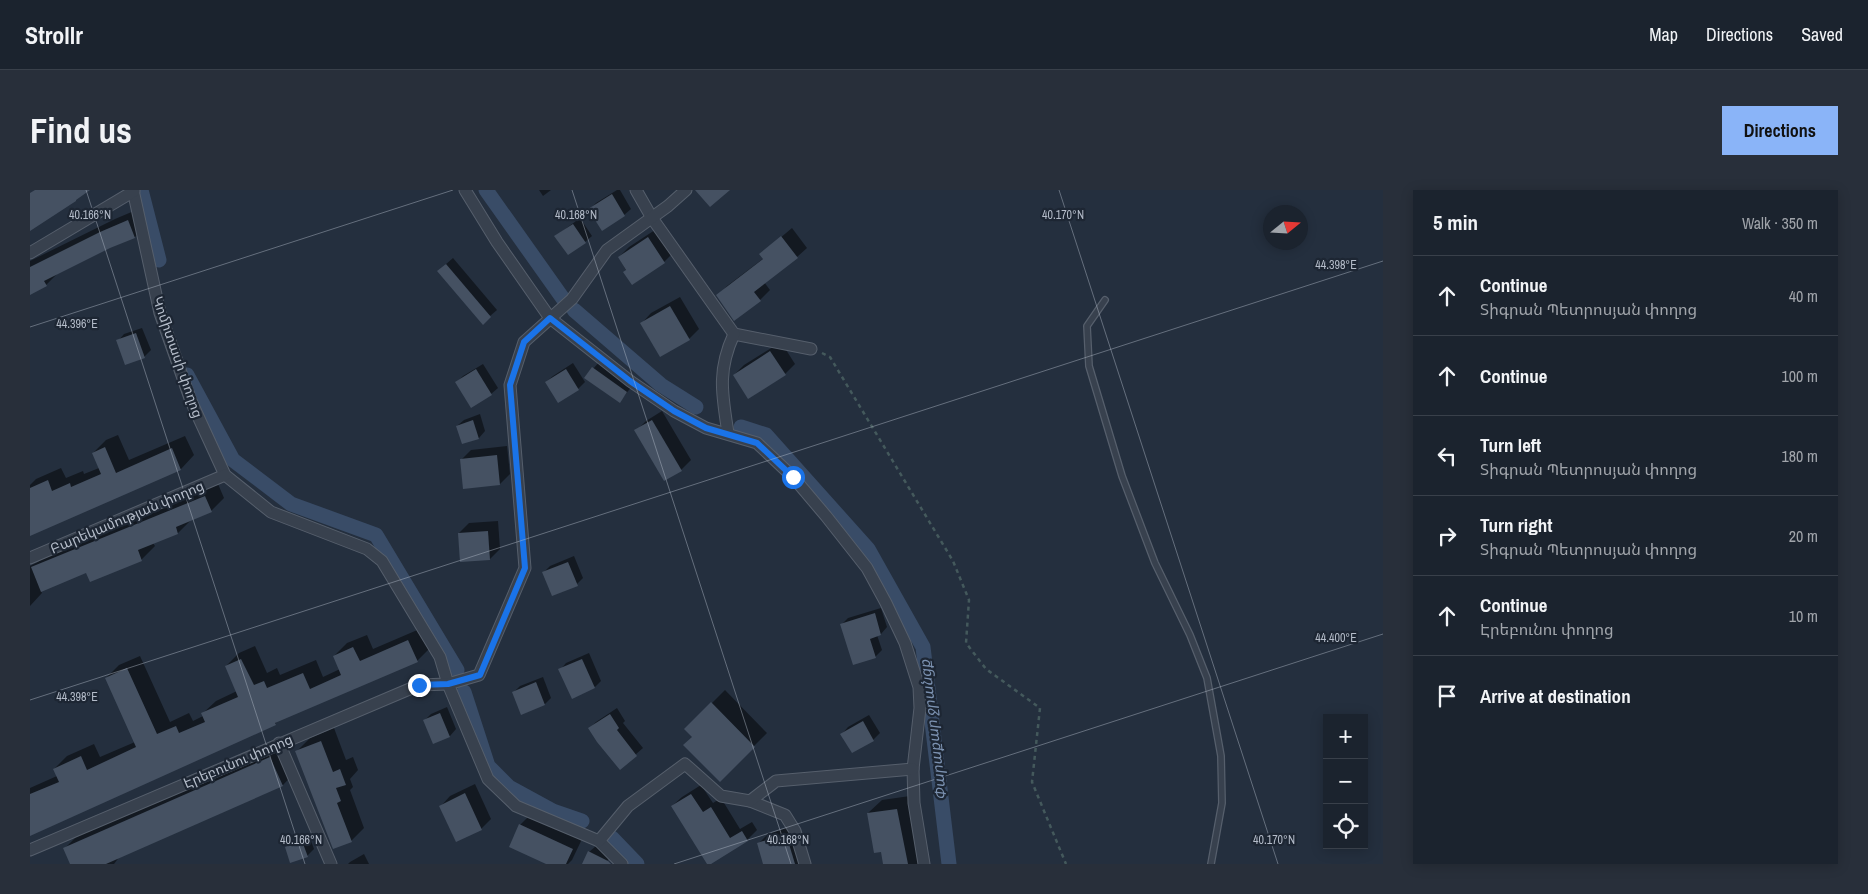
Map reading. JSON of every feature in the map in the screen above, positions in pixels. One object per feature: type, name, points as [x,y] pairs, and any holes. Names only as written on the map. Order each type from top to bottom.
[{"type":"street","points":[[466,190],[496,242],[550,318],[630,381],[667,406],[706,428],[757,443],[793,477],[867,568],[905,643],[920,687],[920,708],[913,769],[914,803],[924,864]]},
{"type":"street","points":[[636,190],[652,218],[734,334],[811,349]]},
{"type":"street","points":[[550,318],[572,299],[607,250],[652,218],[686,190]]},
{"type":"street","points":[[30,252],[133,191]]},
{"type":"street","name":"Կոմիտասի փողոց","points":[[133,191],[160,313],[191,401],[225,475],[271,512],[367,549],[382,561],[440,656],[448,684],[488,779],[516,806],[599,841],[622,864]]},
{"type":"street","name":"Էրեբունու փողոց","points":[[30,850],[419,685],[448,684],[480,675],[525,568],[510,385],[524,342],[550,318]]},
{"type":"street","points":[[728,433],[722,393],[722,375],[726,352],[734,334]]},
{"type":"street","name":"Բարեկամության փողոց","points":[[30,558],[225,475]]},
{"type":"street","points":[[279,743],[331,864]]},
{"type":"street","points":[[599,841],[628,806],[685,764],[721,796],[750,801],[785,816],[795,831],[805,864]]},
{"type":"street","points":[[750,801],[776,781],[913,769]]},
{"type":"lane","points":[[1105,300],[1087,326],[1089,366],[1122,476],[1155,563],[1190,635],[1207,678],[1221,756],[1222,803],[1211,864]]},
{"type":"path","points":[[811,349],[830,357],[953,561],[969,600],[966,643],[986,670],[1040,708],[1032,782],[1066,864]]},
{"type":"building","points":[[35,190],[90,190],[30,231],[30,193]]},
{"type":"building","points":[[695,190],[730,190],[710,207]]},
{"type":"building","points":[[612,194],[625,216],[602,231],[588,209]]},
{"type":"building","points":[[128,220],[135,238],[110,248],[44,281],[47,286],[30,295],[30,267]]},
{"type":"building","points":[[573,224],[586,243],[568,255],[554,236]]},
{"type":"building","points":[[781,236],[798,258],[754,292],[761,301],[734,321],[716,295],[763,259],[759,254]]},
{"type":"building","points":[[648,237],[665,263],[632,285],[623,272],[626,270],[618,257]]},
{"type":"building","points":[[446,264],[491,317],[483,325],[437,271]]},
{"type":"building","points":[[670,306],[690,340],[660,357],[640,323]]},
{"type":"building","points":[[136,333],[145,358],[125,365],[116,340]]},
{"type":"building","points":[[770,351],[786,375],[748,399],[733,375]]},
{"type":"building","points":[[592,367],[627,392],[620,403],[584,378]]},
{"type":"building","points":[[476,369],[492,395],[471,408],[455,382]]},
{"type":"building","points":[[566,369],[579,390],[558,403],[545,382]]},
{"type":"building","points":[[473,420],[479,439],[462,444],[456,426]]},
{"type":"building","points":[[652,420],[682,471],[664,481],[634,430]]},
{"type":"building","points":[[105,447],[116,473],[172,448],[181,470],[30,536],[30,488],[48,480],[52,491],[70,483],[71,487],[101,474],[92,453]]},
{"type":"building","points":[[497,455],[500,485],[463,489],[460,459]]},
{"type":"building","points":[[205,496],[212,512],[176,527],[178,534],[138,550],[142,561],[90,582],[86,573],[41,592],[31,567]]},
{"type":"building","points":[[488,531],[490,560],[460,562],[458,533]]},
{"type":"building","points":[[568,562],[578,586],[552,596],[542,572]]},
{"type":"building","points":[[875,613],[881,635],[870,639],[876,658],[853,665],[840,624]]},
{"type":"building","points":[[408,640],[418,662],[275,723],[276,725],[30,836],[30,794],[59,782],[53,769],[81,756],[87,770],[136,747],[105,678],[127,668],[157,734],[176,726],[179,733],[205,722],[201,713],[238,697],[225,666],[241,659],[254,685],[264,681],[267,688],[303,673],[310,689],[341,675],[333,656],[353,647],[360,661]]},
{"type":"building","points":[[582,659],[595,688],[572,699],[558,669]]},
{"type":"building","points":[[536,682],[545,705],[521,715],[512,692]]},
{"type":"building","points":[[711,702],[755,747],[720,782],[683,745],[692,737],[684,729]]},
{"type":"building","points":[[440,713],[450,737],[433,744],[423,720]]},
{"type":"building","points":[[610,714],[619,728],[617,730],[637,756],[620,770],[588,728]]},
{"type":"building","points":[[863,721],[874,741],[852,753],[840,734]]},
{"type":"building","points":[[321,741],[333,772],[340,769],[346,785],[336,788],[341,801],[337,803],[352,842],[333,849],[295,751]]},
{"type":"building","points":[[270,757],[283,786],[106,864],[70,864],[63,848]]},
{"type":"building","points":[[465,793],[482,830],[456,842],[439,806]]},
{"type":"building","points":[[691,794],[703,812],[711,807],[730,838],[742,831],[748,841],[711,864],[707,864],[671,806]]},
{"type":"building","points":[[897,809],[908,864],[883,864],[881,852],[874,853],[867,813]]},
{"type":"building","points":[[519,824],[573,849],[566,864],[546,864],[509,847]]},
{"type":"building","points":[[786,834],[795,864],[763,864],[757,843]]},
{"type":"building","points":[[302,841],[308,857],[290,863],[285,847]]},
{"type":"building","points":[[588,851],[608,861],[611,864],[582,864]]},
{"type":"waterway","points":[[141,190],[159,260]]},
{"type":"waterway","name":"Փարաքար ջրանցք","points":[[486,190],[564,300]]},
{"type":"waterway","name":"Փարաքար ջրանցք","points":[[574,310],[661,385],[696,407]]},
{"type":"waterway","points":[[187,375],[233,460],[291,504],[376,535],[457,670]]},
{"type":"waterway","name":"Փարաքար ջրանցք","points":[[741,427],[766,435],[868,549],[923,647],[949,864]]},
{"type":"waterway","points":[[464,692],[488,766],[509,787],[553,811],[582,821]]},
{"type":"waterway","points":[[612,838],[637,864]]},
{"type":"route","points":[[419,685],[448,684],[480,675],[525,568],[510,385],[524,342],[550,318],[630,381],[674,411],[706,428],[757,443],[793,477]]}]
